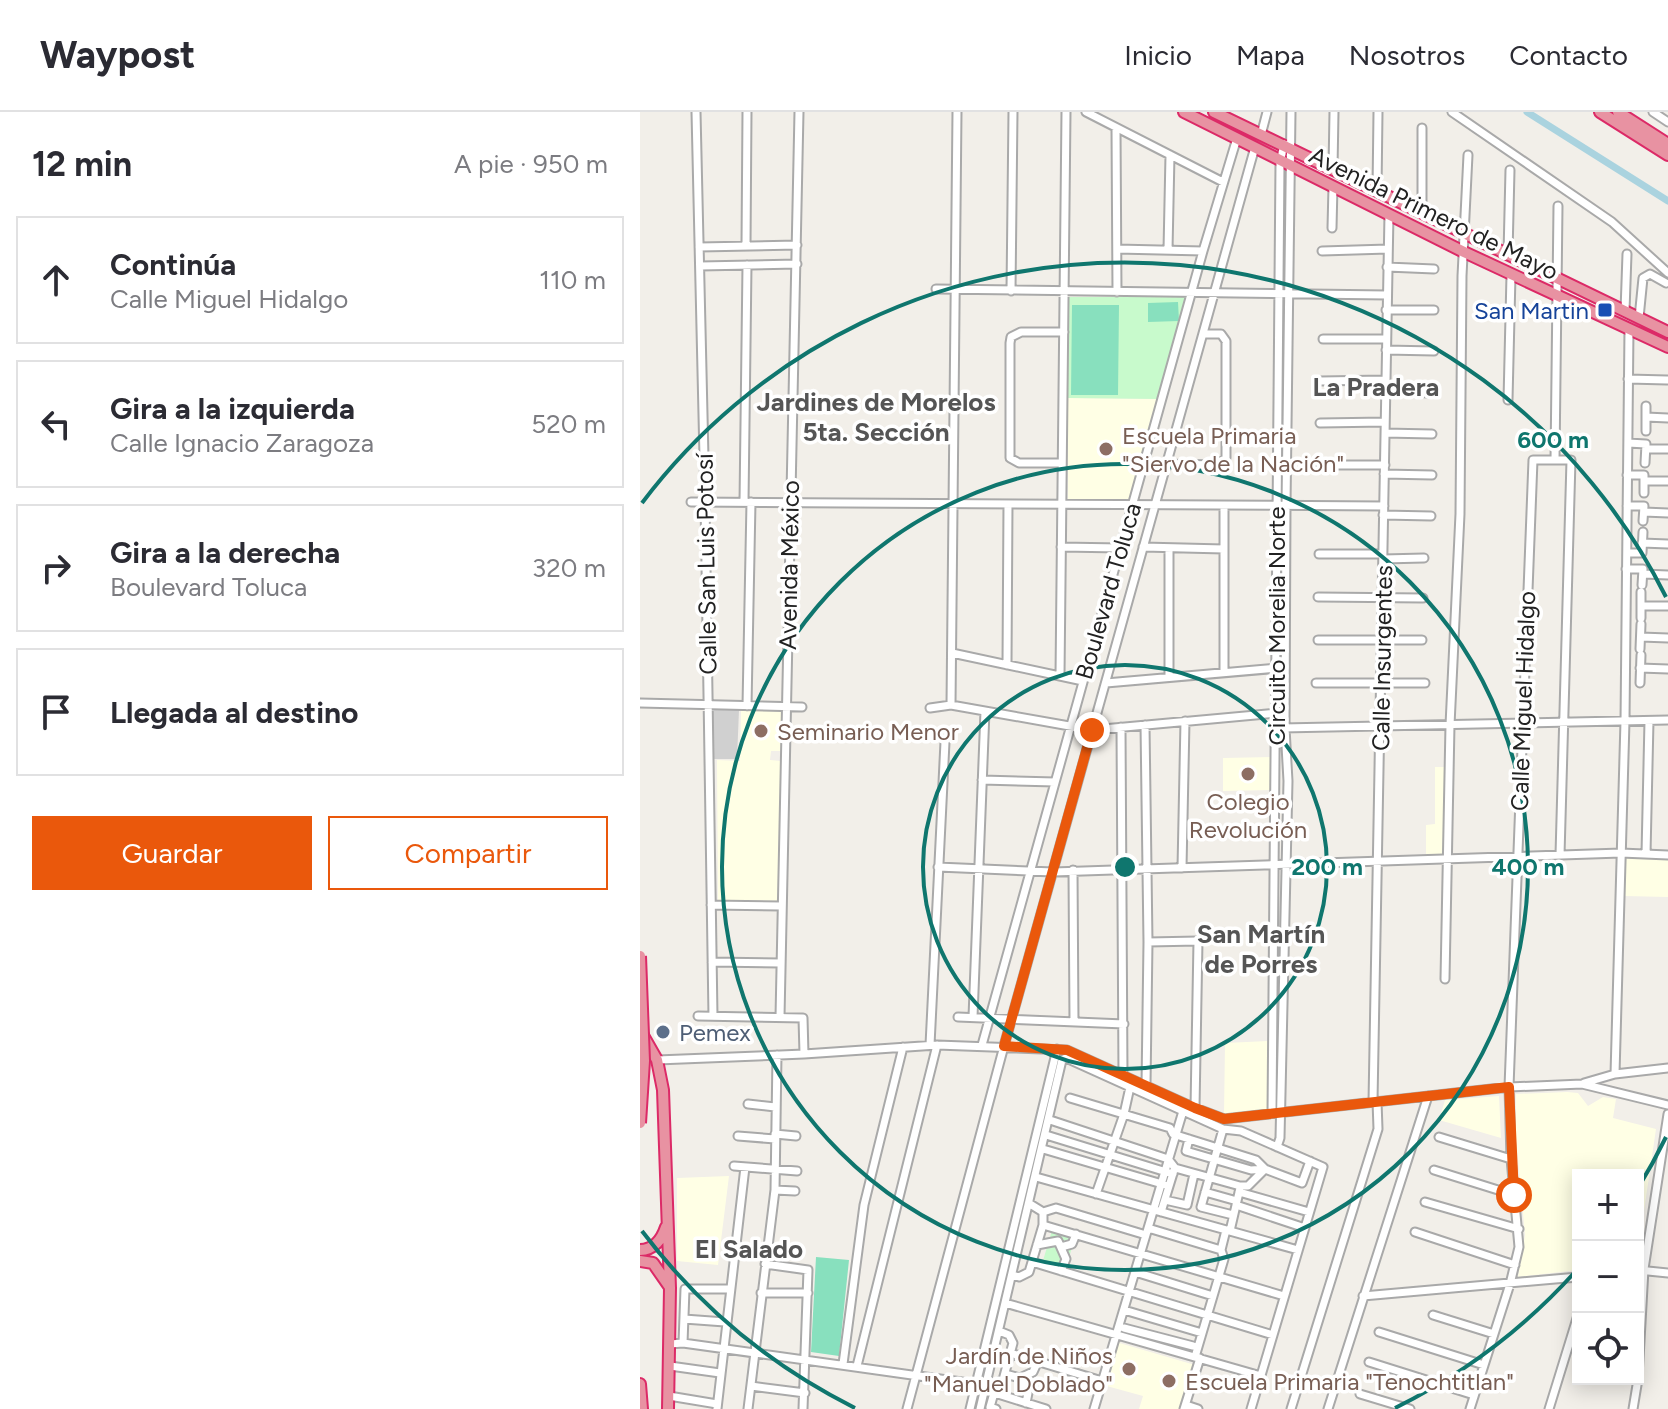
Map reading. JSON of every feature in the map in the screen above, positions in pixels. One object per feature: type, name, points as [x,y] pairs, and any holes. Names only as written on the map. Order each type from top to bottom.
[{"type":"highway","name":"Avenida Primero de Mayo","points":[[1184,112],[1511,275],[1668,347]]},
{"type":"highway","name":"Avenida Primero de Mayo","points":[[1214,112],[1288,145],[1668,332]]},
{"type":"highway","points":[[1600,112],[1668,155]]},
{"type":"highway","points":[[1618,112],[1668,144]]},
{"type":"highway","points":[[640,956],[644,1061],[640,1123]]},
{"type":"highway","points":[[640,1030],[657,1060],[663,1090],[670,1288],[668,1409]]},
{"type":"highway","points":[[640,1250],[648,1250],[657,1243],[667,1224]]},
{"type":"highway","points":[[640,1261],[653,1263],[670,1288]]},
{"type":"highway","points":[[640,1384],[642,1409]]},
{"type":"street","name":"Calle San Luis Potosí","points":[[696,112],[713,1016]]},
{"type":"street","points":[[746,245],[747,112]]},
{"type":"street","name":"Avenida México","points":[[780,1017],[799,112]]},
{"type":"street","points":[[951,705],[957,112]]},
{"type":"street","points":[[1011,291],[1013,112]]},
{"type":"street","points":[[1060,676],[1066,112]]},
{"type":"street","points":[[1086,112],[1223,182]]},
{"type":"street","points":[[1240,124],[1244,112]]},
{"type":"street","points":[[1261,135],[1267,112]]},
{"type":"street","name":"Circuito Morelia Norte","points":[[1276,1112],[1272,1069],[1276,506],[1285,162],[1291,112]]},
{"type":"street","points":[[1333,169],[1334,112]]},
{"type":"street","points":[[1377,191],[1378,112]]},
{"type":"street","points":[[1452,112],[1612,222],[1668,273]]},
{"type":"street","points":[[1653,112],[1668,122]]},
{"type":"street","points":[[1116,128],[1117,292]]},
{"type":"street","points":[[1422,128],[1422,212]]},
{"type":"street","name":"Boulevard Toluca","points":[[982,1045],[1191,292],[1237,138]]},
{"type":"street","name":"Boulevard Toluca","points":[[907,1409],[1004,1046],[1255,147]]},
{"type":"street","points":[[1168,250],[1170,155]]},
{"type":"street","points":[[1445,979],[1468,155]]},
{"type":"street","points":[[1508,254],[1510,170]]},
{"type":"street","points":[[1332,228],[1333,186]]},
{"type":"street","points":[[1558,206],[1555,460],[1571,460],[1560,855]]},
{"type":"street","name":"Calle Insurgentes","points":[[1291,1409],[1378,1129],[1375,1102],[1389,214]]},
{"type":"street","points":[[699,247],[797,245]]},
{"type":"street","points":[[1117,249],[1203,251]]},
{"type":"street","points":[[1322,251],[1388,249]]},
{"type":"street","points":[[1625,311],[1627,254]]},
{"type":"street","points":[[700,266],[797,264]]},
{"type":"street","points":[[747,265],[747,706]]},
{"type":"street","points":[[1387,267],[1434,269]]},
{"type":"street","points":[[1639,318],[1643,278],[1650,274],[1666,283]]},
{"type":"street","points":[[1508,400],[1511,275]]},
{"type":"street","points":[[936,289],[1387,295]]},
{"type":"street","name":"Circuito Morelia Norte","points":[[1276,1112],[1281,1069],[1288,781],[1285,728],[1283,293]]},
{"type":"street","points":[[1386,310],[1434,310]]},
{"type":"street","points":[[1615,1074],[1625,721],[1629,329]]},
{"type":"street","points":[[1062,463],[1019,463],[1010,458],[1010,343],[1011,337],[1021,332],[1064,332]]},
{"type":"street","points":[[1166,464],[1218,465],[1226,458],[1226,341],[1221,334],[1203,334]]},
{"type":"street","points":[[1323,339],[1386,339]]},
{"type":"street","points":[[1386,350],[1434,351]]},
{"type":"street","points":[[1628,379],[1667,380]]},
{"type":"street","points":[[1320,381],[1385,380]]},
{"type":"street","points":[[1385,392],[1433,393]]},
{"type":"street","points":[[1646,406],[1646,424]]},
{"type":"street","points":[[1628,423],[1646,424],[1668,418]]},
{"type":"street","points":[[1320,423],[1385,422]]},
{"type":"street","points":[[1385,433],[1432,434]]},
{"type":"street","points":[[1628,443],[1646,444],[1645,463]]},
{"type":"street","points":[[1646,449],[1668,449]]},
{"type":"street","name":"Calle Miguel Hidalgo","points":[[1470,1409],[1510,1284],[1519,1229],[1511,1159],[1509,1087],[1533,460],[1555,460]]},
{"type":"street","points":[[1320,465],[1432,475]]},
{"type":"street","points":[[1627,475],[1644,475],[1644,493]]},
{"type":"street","points":[[1644,481],[1668,481]]},
{"type":"street","points":[[691,502],[1384,506]]},
{"type":"street","points":[[1007,665],[1008,504]]},
{"type":"street","points":[[1224,506],[1224,672]]},
{"type":"street","points":[[1627,506],[1644,506],[1643,517],[1668,513]]},
{"type":"street","points":[[1383,515],[1431,516]]},
{"type":"street","points":[[1627,553],[1642,553],[1643,532]]},
{"type":"street","points":[[1642,543],[1668,544]]},
{"type":"street","points":[[1061,547],[1121,548]]},
{"type":"street","points":[[1143,547],[1224,549]]},
{"type":"street","points":[[1169,548],[1169,677]]},
{"type":"street","points":[[1319,554],[1424,558]]},
{"type":"street","points":[[1626,569],[1643,569],[1640,683]]},
{"type":"street","points":[[1643,574],[1668,575]]},
{"type":"street","points":[[1626,600],[1641,596],[1668,606]]},
{"type":"street","points":[[1318,597],[1423,598]]},
{"type":"street","points":[[1626,631],[1641,628],[1668,638]]},
{"type":"street","points":[[1318,640],[1422,640]]},
{"type":"street","points":[[952,653],[1083,681]]},
{"type":"street","points":[[1625,662],[1641,658],[1668,669]]},
{"type":"street","points":[[1106,683],[1286,667]]},
{"type":"street","points":[[1316,683],[1425,683]]},
{"type":"street","points":[[640,703],[802,707]]},
{"type":"street","points":[[930,708],[951,705],[1092,730],[1285,712]]},
{"type":"street","points":[[973,1017],[985,711]]},
{"type":"street","points":[[1275,728],[1668,720]]},
{"type":"street","points":[[1182,868],[1185,721]]},
{"type":"street","points":[[1646,854],[1649,721]]},
{"type":"street","points":[[1145,725],[1147,1082]]},
{"type":"street","points":[[1121,727],[1123,1075]]},
{"type":"street","points":[[857,1366],[934,1045],[938,867],[945,742]]},
{"type":"street","points":[[982,780],[1055,782]]},
{"type":"street","points":[[938,867],[1031,873],[1621,853],[1668,855]]},
{"type":"street","points":[[1073,870],[1074,1022]]},
{"type":"street","points":[[711,905],[781,906]]},
{"type":"street","points":[[1148,942],[1198,941],[1195,1108]]},
{"type":"street","points":[[712,962],[780,963]]},
{"type":"street","points":[[698,1016],[803,1018],[804,1054]]},
{"type":"street","points":[[958,1017],[1124,1024]]},
{"type":"street","points":[[657,1060],[934,1045],[1067,1050],[1123,1075],[1147,1082],[1195,1108],[1224,1119],[1509,1087],[1582,1084],[1615,1074],[1668,1068]]},
{"type":"street","points":[[843,1364],[864,1205],[903,1047]]},
{"type":"street","points":[[970,1409],[1057,1049]]},
{"type":"street","points":[[748,1409],[775,1190],[777,1055]]},
{"type":"street","points":[[980,1409],[1062,1060],[1066,1058],[1223,1129],[1278,1142],[1323,1167],[1251,1409]]},
{"type":"street","points":[[1272,1069],[1281,1069]]},
{"type":"street","points":[[1582,1084],[1668,1105]]},
{"type":"street","points":[[1096,1194],[1124,1114],[1130,1087]]},
{"type":"street","points":[[1328,1409],[1428,1096]]},
{"type":"street","points":[[1070,1098],[1256,1160],[1265,1169],[1302,1183],[1310,1161]]},
{"type":"street","points":[[748,1104],[775,1107]]},
{"type":"street","points":[[1094,1409],[1121,1333],[1140,1254],[1171,1171],[1168,1159],[1173,1131],[1183,1111]]},
{"type":"street","points":[[1276,1112],[1278,1142]]},
{"type":"street","points":[[1644,1253],[1668,1114]]},
{"type":"street","points":[[1050,1120],[1168,1159]]},
{"type":"street","points":[[1223,1129],[1201,1207],[1233,1215]]},
{"type":"street","points":[[1046,1135],[1171,1171],[1208,1177],[1309,1212]]},
{"type":"street","points":[[738,1136],[796,1136]]},
{"type":"street","points":[[1439,1137],[1511,1159]]},
{"type":"street","points":[[1189,1139],[1186,1151],[1251,1170],[1265,1169]]},
{"type":"street","points":[[1043,1149],[1165,1185]]},
{"type":"street","points":[[734,1166],[797,1171]]},
{"type":"street","points":[[669,1396],[717,1406],[745,1167]]},
{"type":"street","points":[[1239,1189],[1248,1186],[1265,1169]]},
{"type":"street","points":[[1434,1170],[1514,1195]]},
{"type":"street","points":[[1165,1200],[1187,1205],[1194,1174]]},
{"type":"street","points":[[1036,1177],[1298,1250]]},
{"type":"street","points":[[1157,1211],[1165,1200],[1165,1185]]},
{"type":"street","points":[[1195,1357],[1193,1346],[1207,1317],[1224,1259],[1221,1250],[1239,1189]]},
{"type":"street","points":[[775,1190],[795,1191]]},
{"type":"street","points":[[1205,1192],[1305,1228]]},
{"type":"street","points":[[1425,1202],[1519,1229]]},
{"type":"street","points":[[1030,1204],[1043,1212],[1056,1208],[1221,1250]]},
{"type":"street","points":[[1012,1275],[1029,1272],[1043,1225],[1043,1212]]},
{"type":"street","points":[[1043,1225],[1284,1296]]},
{"type":"street","points":[[1415,1232],[1515,1265]]},
{"type":"street","points":[[1061,1247],[1072,1244],[1076,1234]]},
{"type":"street","points":[[1037,1245],[1058,1241],[1066,1259],[1061,1271]]},
{"type":"street","points":[[1032,1262],[1273,1335]]},
{"type":"street","points":[[765,1264],[808,1270],[803,1409]]},
{"type":"street","points":[[1644,1270],[1668,1273]]},
{"type":"street","points":[[1135,1272],[1213,1296]]},
{"type":"street","points":[[1363,1296],[1572,1278]]},
{"type":"street","points":[[683,1343],[685,1289],[730,1289]]},
{"type":"street","points":[[761,1293],[808,1293]]},
{"type":"street","points":[[1005,1303],[1121,1333],[1261,1376]]},
{"type":"street","points":[[1126,1311],[1199,1333]]},
{"type":"street","points":[[1433,1315],[1494,1334]]},
{"type":"street","points":[[684,1319],[725,1322]]},
{"type":"street","points":[[986,1386],[1000,1383],[1010,1353],[1012,1339],[999,1331]]},
{"type":"street","points":[[1379,1332],[1484,1365]]},
{"type":"street","points":[[1121,1333],[1193,1346]]},
{"type":"street","points":[[1198,1409],[1185,1407],[1199,1333]]},
{"type":"street","points":[[1549,1409],[1572,1334]]},
{"type":"street","points":[[670,1344],[683,1343],[806,1359],[976,1384]]},
{"type":"street","points":[[1010,1353],[1102,1381]]},
{"type":"street","points":[[1005,1374],[1020,1378],[1033,1372],[1038,1361]]},
{"type":"street","points":[[1369,1362],[1474,1395]]},
{"type":"street","points":[[670,1366],[720,1373]]},
{"type":"street","points":[[1020,1378],[1028,1393],[1026,1403]]},
{"type":"street","points":[[1633,1409],[1637,1385]]},
{"type":"street","points":[[751,1386],[805,1393]]},
{"type":"street","points":[[986,1386],[994,1393],[1046,1409]]},
{"type":"street","points":[[994,1393],[990,1407],[996,1409]]},
{"type":"street","points":[[1360,1394],[1410,1409]]},
{"type":"shaded area","name":"Escuela Primaria \"Siervo de la Nación\"","points":[[1068,398],[1159,399],[1131,500],[1068,500]]},
{"type":"shaded area","points":[[711,709],[739,710],[737,759],[714,759]]},
{"type":"shaded area","points":[[741,711],[781,711],[781,751],[771,751],[770,760],[781,761],[778,901],[718,900],[717,760],[740,761]]},
{"type":"shaded area","name":"Colegio Revolución","points":[[1273,757],[1274,790],[1223,791],[1223,758]]},
{"type":"shaded area","points":[[1435,767],[1446,767],[1447,855],[1426,855],[1426,825],[1435,824]]},
{"type":"shaded area","points":[[1625,858],[1668,860],[1668,897],[1624,896]]},
{"type":"shaded area","points":[[1268,1041],[1267,1110],[1224,1114],[1225,1043]]},
{"type":"shaded area","points":[[1578,1093],[1588,1106],[1603,1097],[1616,1099],[1613,1118],[1656,1129],[1644,1211],[1644,1169],[1572,1169],[1572,1271],[1518,1277],[1525,1235],[1516,1138],[1516,1094]]},
{"type":"shaded area","points":[[1499,1096],[1501,1138],[1439,1120],[1445,1100]]},
{"type":"shaded area","points":[[729,1176],[718,1265],[677,1261],[677,1178]]},
{"type":"shaded area","points":[[1116,1342],[1195,1365],[1182,1409],[1139,1409],[1143,1396],[1103,1385]]},
{"type":"green space","points":[[1068,297],[1186,297],[1159,399],[1068,398]]},
{"type":"green space","points":[[1178,302],[1179,321],[1148,322],[1148,303]]},
{"type":"green space","points":[[1072,305],[1119,305],[1118,395],[1071,395]]},
{"type":"green space","points":[[1053,1227],[1076,1234],[1065,1271],[1042,1264]]},
{"type":"green space","points":[[816,1257],[849,1260],[839,1356],[811,1352]]},
{"type":"waterway","points":[[1527,112],[1668,201]]},
{"type":"place","name":"San Martin","points":[[1605,310]]},
{"type":"place","name":"Escuela Primaria \"Siervo de la Nación\"","points":[[1106,449]]},
{"type":"place","name":"Seminario Menor","points":[[761,731]]},
{"type":"place","name":"Colegio Revolución","points":[[1248,774]]},
{"type":"place","name":"Pemex","points":[[663,1032]]},
{"type":"place","name":"Jardín de Niños \"Manuel Doblado\"","points":[[1129,1369]]},
{"type":"place","name":"Escuela Primaria \"Tenochtitlan\"","points":[[1169,1381]]},
{"type":"district","name":"La Pradera","points":[[1376,387]]},
{"type":"district","name":"Jardines de Morelos 5ta. Sección","points":[[876,417]]},
{"type":"district","name":"San Martín de Porres","points":[[1261,949]]},
{"type":"district","name":"El Salado","points":[[749,1249]]},
{"type":"route","points":[[1092,730],[1004,1046],[1067,1050],[1224,1119],[1509,1087],[1514,1195]]}]
